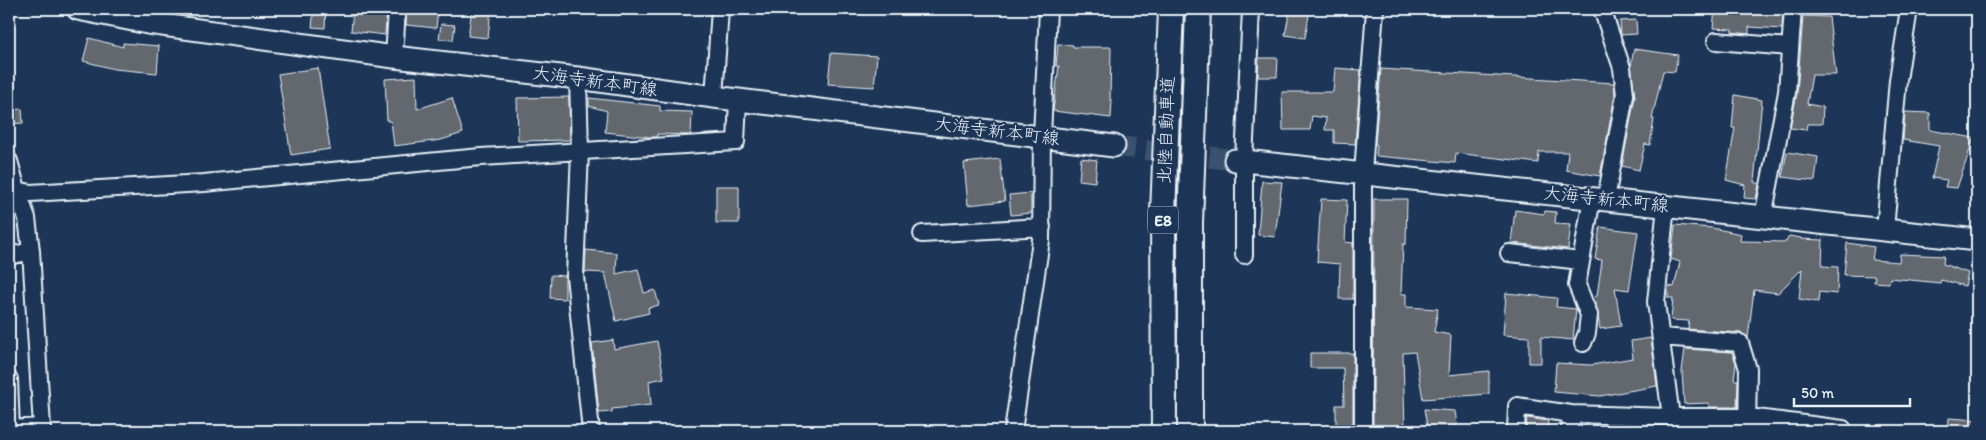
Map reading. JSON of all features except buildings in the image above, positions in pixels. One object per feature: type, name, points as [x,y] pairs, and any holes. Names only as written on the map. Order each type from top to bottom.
[{"type":"highway","name":"北陸自動車道","points":[[1164,431],[1163,214],[1171,9]]},
{"type":"highway","name":"北陸自動車道","points":[[1190,431],[1190,222],[1198,9]]},
{"type":"main road","name":"大海寺新本町線","points":[[78,9],[148,22],[394,57],[578,78],[714,97],[1114,146]]},
{"type":"main road","name":"大海寺新本町線","points":[[1239,160],[1977,240]]},
{"type":"street","points":[[394,57],[397,9]]},
{"type":"street","points":[[714,97],[720,9]]},
{"type":"street","points":[[1013,431],[1042,226],[1042,136],[1048,9]]},
{"type":"street","points":[[1244,255],[1239,160],[1251,9]]},
{"type":"street","points":[[1363,431],[1363,173],[1375,9]]},
{"type":"street","points":[[1583,343],[1587,333],[1589,315],[1577,285],[1581,261],[1625,95],[1622,68],[1602,9]]},
{"type":"street","points":[[1763,217],[1787,92],[1793,9]]},
{"type":"street","points":[[1885,230],[1898,80],[1909,9]]},
{"type":"street","points":[[1716,41],[1790,47]]},
{"type":"street","points":[[578,78],[580,151],[575,276],[591,431]]},
{"type":"street","points":[[17,190],[30,193],[204,184],[480,157],[736,142],[738,100]]},
{"type":"street","points":[[9,160],[27,218],[31,251],[42,428],[25,430],[11,428],[9,379]]},
{"type":"street","points":[[1666,206],[1656,302],[1671,417]]},
{"type":"street","points":[[922,234],[1042,226]]},
{"type":"street","points":[[9,256],[31,251]]},
{"type":"street","points":[[1509,252],[1581,261]]},
{"type":"street","points":[[1661,337],[1740,343],[1748,369],[1748,424]]},
{"type":"street","points":[[1516,431],[1517,406],[1654,424],[1671,417],[1748,424],[1844,429],[1843,431]]},
{"type":"street","points":[[1570,431],[1571,414]]},
{"type":"tunnel","points":[[1114,146],[1235,160]]}]
